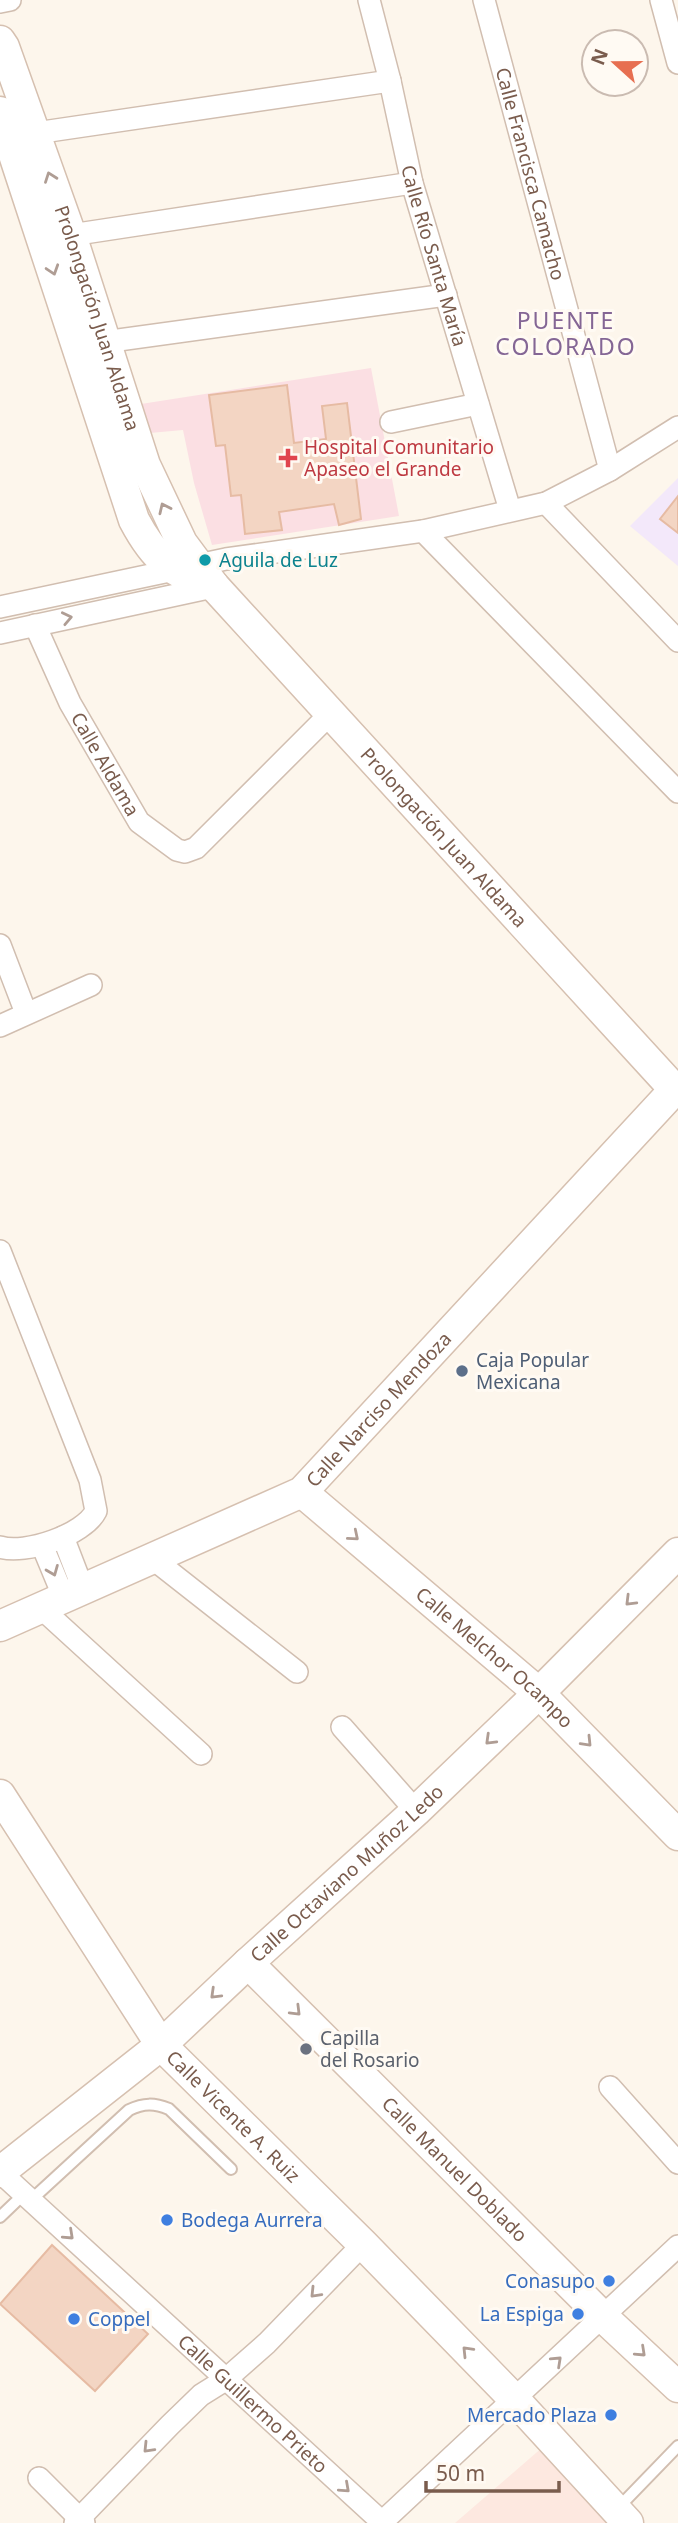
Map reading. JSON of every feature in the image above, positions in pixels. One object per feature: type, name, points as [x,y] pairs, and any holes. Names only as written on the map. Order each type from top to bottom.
[{"type":"street","points":[[0,2],[10,0]]},
{"type":"street","name":"Calle Río Santa María","points":[[369,0],[412,183],[510,510]]},
{"type":"street","name":"Calle Francisca Camacho","points":[[484,0],[610,470]]},
{"type":"street","points":[[661,0],[678,63]]},
{"type":"street","name":"Prolongación Juan Aldama","points":[[0,41],[4,47],[15,128],[134,520],[150,546],[203,570]]},
{"type":"street","points":[[15,128],[390,81]]},
{"type":"street","name":"Prolongación Juan Aldama","points":[[15,128],[71,235],[145,466],[182,543],[330,714],[677,1090]]},
{"type":"street","points":[[71,235],[412,183]]},
{"type":"street","points":[[104,342],[446,295]]},
{"type":"street","points":[[391,422],[478,404]]},
{"type":"street","points":[[0,607],[423,531],[546,503],[610,470],[678,427]]},
{"type":"street","points":[[546,503],[678,641]]},
{"type":"street","points":[[423,531],[678,792]]},
{"type":"street","points":[[0,633],[35,625],[203,570]]},
{"type":"street","name":"Calle Aldama","points":[[35,625],[70,703],[139,822],[177,850],[185,852],[196,848],[330,714]]},
{"type":"street","points":[[0,945],[26,1013]]},
{"type":"street","points":[[0,1026],[91,985]]},
{"type":"street","name":"Calle Narciso Mendoza","points":[[0,1626],[302,1492],[677,1090]]},
{"type":"street","points":[[0,1251],[8,1296],[90,1480],[96,1511],[87,1521],[42,1545],[20,1550],[0,1547]]},
{"type":"street","name":"Calle Melchor Ocampo","points":[[302,1492],[539,1693],[678,1835]]},
{"type":"street","points":[[63,1536],[63,1598]]},
{"type":"street","points":[[42,1545],[63,1598],[201,1754]]},
{"type":"street","name":"Calle Octaviano Muñoz Ledo","points":[[0,2172],[161,2045],[247,1963],[416,1811],[539,1693],[678,1553]]},
{"type":"street","points":[[152,1558],[297,1672]]},
{"type":"street","points":[[342,1727],[416,1811]]},
{"type":"street","name":"Calle Vicente A. Ruiz","points":[[0,1795],[161,2045],[515,2400],[622,2517]]},
{"type":"street","name":"Calle Manuel Doblado","points":[[247,1963],[603,2317],[678,2387]]},
{"type":"street","points":[[610,2087],[678,2163]]},
{"type":"street","name":"Calle Guillermo Prieto","points":[[0,2172],[381,2522]]},
{"type":"street","points":[[39,2478],[80,2521],[201,2395],[225,2380],[267,2343],[363,2245]]},
{"type":"street","points":[[381,2522],[678,2246]]},
{"type":"lane","points":[[0,2217],[129,2110],[141,2104],[156,2104],[169,2109],[231,2169]]},
{"type":"lane","points":[[622,2517],[678,2446]]},
{"type":"shaded area","name":"Hospital Comunitario Apaseo el Grande","points":[[371,368],[399,516],[212,545],[194,483],[183,430],[150,433],[141,404]]},
{"type":"shaded area","points":[[678,478],[678,566],[630,526]]},
{"type":"shaded area","points":[[544,2446],[614,2523],[455,2523]]},
{"type":"building","points":[[287,385],[294,443],[326,439],[322,406],[347,403],[361,519],[339,525],[334,504],[279,512],[282,530],[245,534],[241,495],[231,496],[225,445],[216,446],[209,395]]},
{"type":"building","points":[[678,496],[678,533],[660,519]]},
{"type":"building","name":"Coppel","points":[[52,2245],[148,2334],[95,2391],[0,2304]]},
{"type":"place","name":"Hospital Comunitario Apaseo el Grande","points":[[288,458]]},
{"type":"place","name":"Aguila de Luz","points":[[205,560]]},
{"type":"place","name":"Caja Popular Mexicana","points":[[462,1371]]},
{"type":"place","name":"Capilla del Rosario","points":[[306,2049]]},
{"type":"place","name":"Bodega Aurrera","points":[[167,2220]]},
{"type":"place","name":"Conasupo","points":[[609,2281]]},
{"type":"place","name":"La Espiga","points":[[578,2314]]},
{"type":"place","name":"Coppel","points":[[74,2319]]},
{"type":"place","name":"Mercado Plaza","points":[[611,2415]]},
{"type":"district","name":"PUENTE COLORADO","points":[[566,333]]}]
